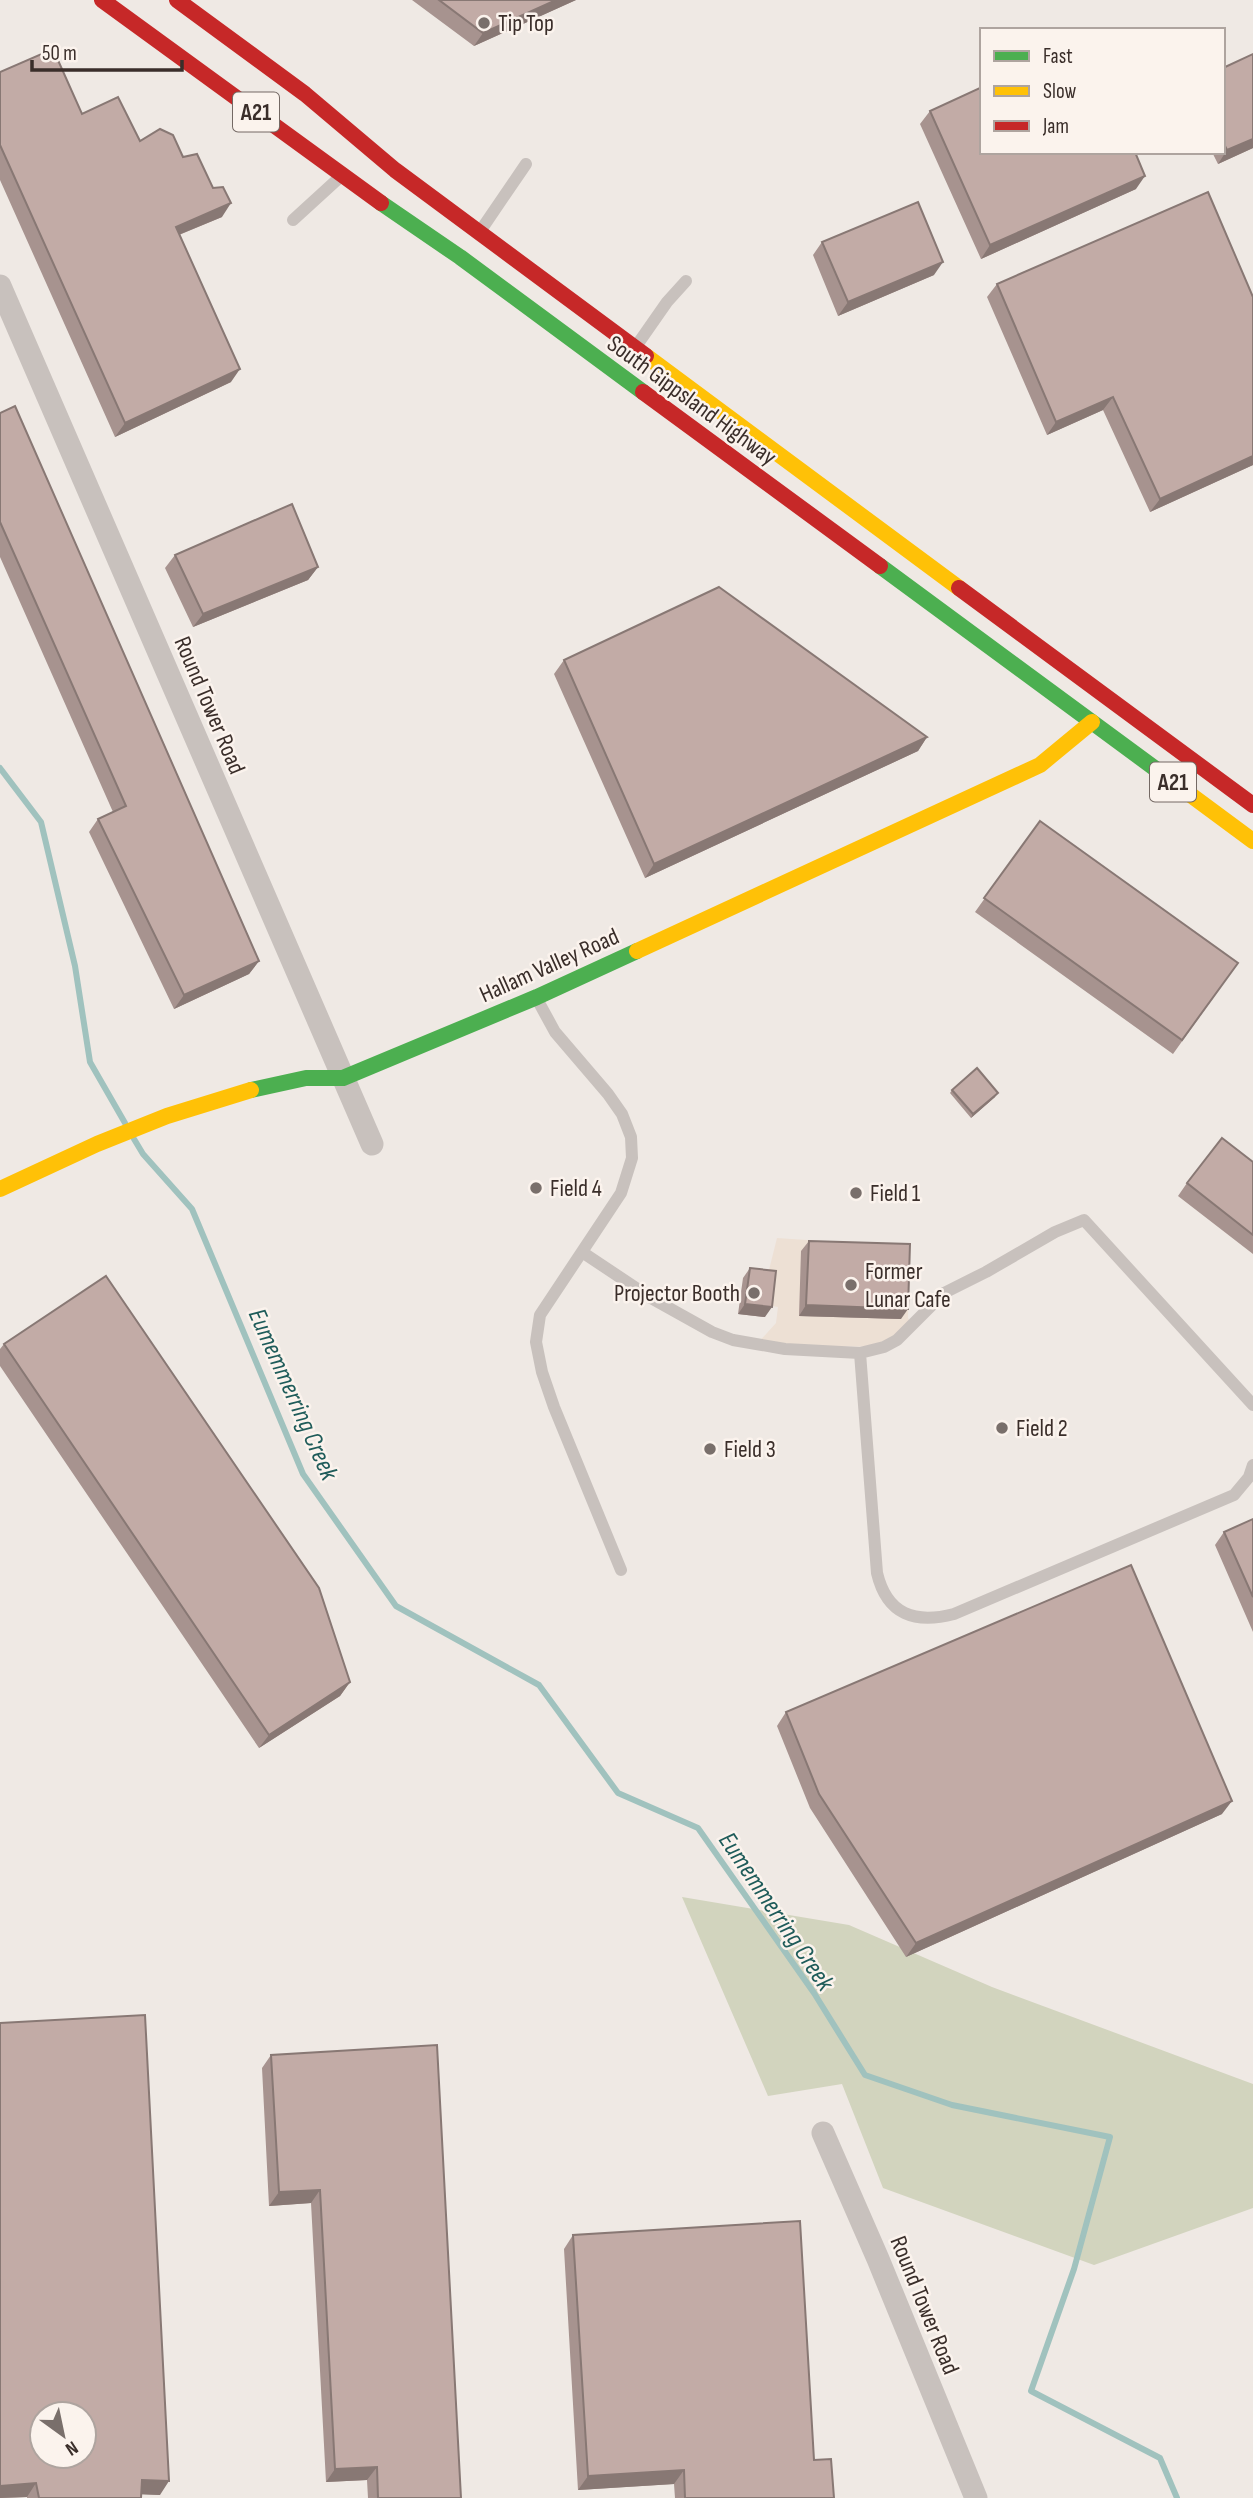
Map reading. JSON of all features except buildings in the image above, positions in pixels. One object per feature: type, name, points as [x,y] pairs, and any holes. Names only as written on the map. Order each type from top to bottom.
[{"type":"main road","name":"South Gippsland Highway","points":[[102,0],[352,159],[479,232],[1253,805]]},
{"type":"main road","name":"South Gippsland Highway","points":[[177,0],[305,94],[352,159],[460,257],[1253,841]]},
{"type":"main road","points":[[460,257],[479,232]]},
{"type":"main road","points":[[614,372],[634,349]]},
{"type":"main road","points":[[823,523],[841,500]]},
{"type":"main road","name":"Hallam Valley Road","points":[[0,1188],[167,1116],[251,1090],[306,1078],[343,1078],[537,997],[1040,765],[1092,722],[1110,700]]},
{"type":"street","name":"Round Tower Road","points":[[0,286],[372,1144]]},
{"type":"street","name":"Round Tower Road","points":[[822,2133],[878,2259],[976,2498]]},
{"type":"lane","points":[[293,220],[352,159]]},
{"type":"lane","points":[[479,232],[526,164]]},
{"type":"lane","points":[[634,349],[685,281]]},
{"type":"lane","points":[[537,997],[555,1032],[622,1114],[631,1137],[632,1158],[624,1186],[540,1315],[536,1342],[542,1373],[554,1407],[621,1570]]},
{"type":"lane","points":[[582,1252],[651,1298],[712,1332],[733,1340],[785,1349],[860,1353],[884,1347],[897,1340],[944,1293],[1055,1232],[1084,1220],[1253,1405]]},
{"type":"lane","points":[[860,1353],[877,1573],[887,1600],[895,1608],[908,1614],[923,1618],[940,1618],[954,1614],[1253,1485]]},
{"type":"lane","points":[[1234,1495],[1249,1476],[1253,1465]]},
{"type":"green space","points":[[682,1897],[849,1925],[992,1987],[1253,2084],[1253,2208],[1094,2265],[883,2188],[842,2084],[768,2096]]},
{"type":"shaded area","points":[[777,1238],[910,1247],[908,1318],[913,1326],[884,1347],[756,1345],[776,1323],[778,1307],[766,1305],[769,1270]]},
{"type":"waterway","name":"Eumemmerring Creek","points":[[0,768],[41,822],[75,966],[90,1062],[125,1123]]},
{"type":"waterway","name":"Eumemmerring Creek","points":[[134,1139],[143,1154],[192,1209],[303,1474],[396,1606],[539,1685],[618,1793],[698,1828],[814,1993],[865,2075],[952,2105],[1110,2137],[1074,2269],[1031,2391],[1160,2458],[1177,2498]]},
{"type":"traffic: fast","points":[[381,203],[460,257],[643,392]]},
{"type":"traffic: fast","points":[[880,566],[1157,770]]},
{"type":"traffic: fast","points":[[251,1090],[306,1078],[343,1078],[537,997],[637,951]]},
{"type":"traffic: slow","points":[[646,356],[959,588]]},
{"type":"traffic: slow","points":[[637,951],[1040,765],[1092,722]]},
{"type":"traffic: slow","points":[[1157,770],[1253,841]]},
{"type":"traffic: slow","points":[[0,1189],[97,1144],[167,1116],[251,1090]]},
{"type":"traffic: jam","points":[[102,0],[381,203]]},
{"type":"traffic: jam","points":[[177,0],[305,94],[395,170],[646,356]]},
{"type":"traffic: jam","points":[[643,392],[880,566]]},
{"type":"traffic: jam","points":[[959,588],[1253,805]]},
{"type":"place","name":"Tip Top","points":[[484,23]]},
{"type":"place","name":"Field 4","points":[[536,1188]]},
{"type":"place","name":"Field 1","points":[[856,1193]]},
{"type":"place","name":"Former Lunar Cafe","points":[[851,1285]]},
{"type":"place","name":"Projector Booth","points":[[754,1293]]},
{"type":"place","name":"Field 2","points":[[1002,1428]]},
{"type":"place","name":"Field 3","points":[[710,1449]]}]
